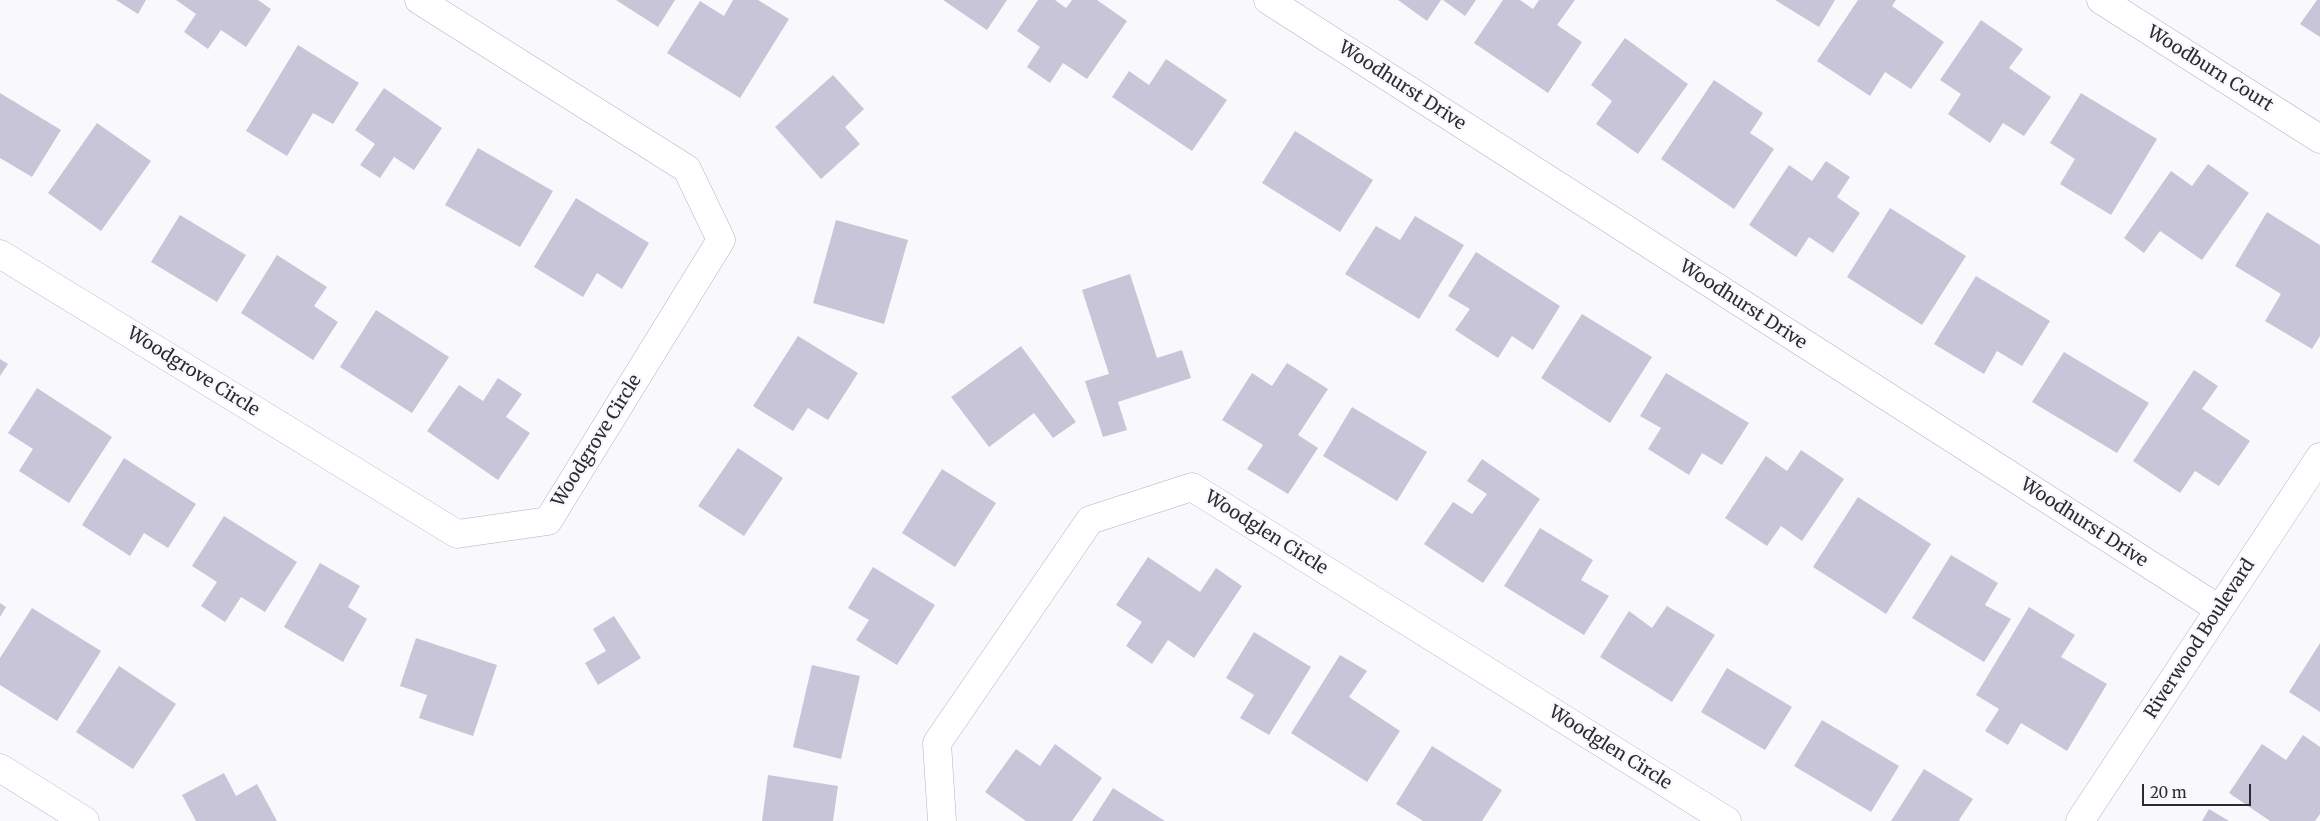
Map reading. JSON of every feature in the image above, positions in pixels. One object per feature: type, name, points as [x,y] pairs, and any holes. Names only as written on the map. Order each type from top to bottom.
[{"type":"street","name":"Woodgrove Circle","points":[[0,254],[457,534],[548,521],[721,240],[687,169],[419,0]]},
{"type":"street","name":"Woodhurst Drive","points":[[1268,0],[2218,609]]},
{"type":"street","name":"Woodburn Court","points":[[2101,0],[2320,139]]},
{"type":"street","name":"Riverwood Boulevard","points":[[2080,821],[2320,457]]},
{"type":"street","name":"Woodglen Circle","points":[[942,821],[937,743],[1090,520],[1192,487],[1727,821]]},
{"type":"street","points":[[0,768],[85,821]]},
{"type":"building","points":[[116,0],[146,0],[138,14]]},
{"type":"building","points":[[176,0],[258,0],[271,9],[246,47],[221,30],[208,49],[184,32],[196,14]]},
{"type":"building","points":[[616,0],[675,0],[658,27]]},
{"type":"building","points":[[733,0],[758,0],[789,19],[740,98],[667,53],[700,1],[724,16]]},
{"type":"building","points":[[943,0],[1007,0],[987,30]]},
{"type":"building","points":[[1038,0],[1055,0],[1066,8],[1072,0],[1097,0],[1127,21],[1087,79],[1063,63],[1050,83],[1027,67],[1040,47],[1017,31]]},
{"type":"building","points":[[1398,0],[1441,0],[1427,21]]},
{"type":"building","points":[[1443,0],[1476,0],[1465,16]]},
{"type":"building","points":[[1503,0],[1520,0],[1533,9],[1539,0],[1575,0],[1557,25],[1582,42],[1548,93],[1474,43]]},
{"type":"building","points":[[1775,0],[1835,0],[1819,27]]},
{"type":"building","points":[[1858,0],[1896,0],[1892,6],[1944,42],[1911,89],[1885,72],[1870,96],[1817,61]]},
{"type":"building","points":[[2317,0],[2320,0],[2320,37],[2300,24]]},
{"type":"building","points":[[1981,20],[2023,49],[2009,68],[2051,97],[2024,136],[2003,123],[1990,143],[1948,114],[1961,94],[1940,80]]},
{"type":"building","points":[[1625,38],[1688,84],[1638,154],[1596,124],[1612,101],[1591,85]]},
{"type":"building","points":[[298,45],[359,83],[333,124],[313,113],[287,156],[246,131]]},
{"type":"building","points":[[1166,59],[1227,100],[1192,151],[1112,97],[1129,71],[1149,85]]},
{"type":"building","points":[[833,75],[864,109],[845,127],[860,144],[821,179],[775,127]]},
{"type":"building","points":[[1714,80],[1763,113],[1750,133],[1774,149],[1734,209],[1661,159]]},
{"type":"building","points":[[384,88],[442,128],[414,170],[394,157],[380,178],[360,165],[375,144],[355,130]]},
{"type":"building","points":[[0,93],[61,130],[32,177],[0,158]]},
{"type":"building","points":[[2081,93],[2157,139],[2111,215],[2060,184],[2075,159],[2050,143]]},
{"type":"building","points":[[97,123],[151,161],[101,231],[48,193]]},
{"type":"building","points":[[1295,131],[1373,180],[1340,232],[1262,183]]},
{"type":"building","points":[[478,148],[553,191],[520,247],[445,205]]},
{"type":"building","points":[[1826,161],[1850,177],[1837,197],[1860,213],[1833,253],[1809,237],[1796,257],[1749,225],[1789,165],[1812,181]]},
{"type":"building","points":[[2208,164],[2249,193],[2202,260],[2160,231],[2144,253],[2124,238],[2171,171],[2192,186]]},
{"type":"building","points":[[576,198],[649,243],[622,289],[597,273],[583,297],[534,267]]},
{"type":"building","points":[[1890,208],[1966,256],[1922,325],[1847,277]]},
{"type":"building","points":[[2267,212],[2320,245],[2320,336],[2312,349],[2265,321],[2281,294],[2235,266]]},
{"type":"building","points":[[180,215],[246,255],[217,302],[151,262]]},
{"type":"building","points":[[1415,216],[1464,245],[1419,319],[1345,274],[1376,226],[1400,240]]},
{"type":"building","points":[[836,220],[908,240],[884,324],[813,303]]},
{"type":"building","points":[[1476,252],[1560,306],[1533,350],[1512,336],[1498,358],[1455,330],[1470,309],[1448,296]]},
{"type":"building","points":[[277,255],[327,287],[314,306],[338,322],[313,360],[241,313]]},
{"type":"building","points":[[1130,274],[1157,358],[1182,350],[1191,378],[1118,402],[1127,430],[1103,437],[1085,381],[1109,374],[1082,290]]},
{"type":"building","points":[[1976,276],[2050,321],[2022,366],[1997,351],[1984,374],[1934,344]]},
{"type":"building","points":[[376,310],[449,357],[412,413],[340,367]]},
{"type":"building","points":[[1582,314],[1652,357],[1610,423],[1541,378]]},
{"type":"building","points":[[798,336],[858,373],[828,420],[808,408],[793,431],[753,406]]},
{"type":"building","points":[[1021,346],[1076,422],[1053,438],[1034,413],[989,447],[951,397]]},
{"type":"building","points":[[2064,352],[2149,403],[2117,453],[2032,402]]},
{"type":"building","points":[[0,359],[8,364],[0,376]]},
{"type":"building","points":[[1287,363],[1328,389],[1298,435],[1318,448],[1288,494],[1247,469],[1263,445],[1222,420],[1252,373],[1272,386]]},
{"type":"building","points":[[2194,370],[2218,386],[2202,409],[2250,441],[2219,486],[2195,471],[2180,493],[2133,461]]},
{"type":"building","points":[[1666,373],[1749,423],[1722,465],[1702,453],[1689,475],[1648,449],[1661,428],[1640,416]]},
{"type":"building","points":[[498,378],[522,394],[506,417],[530,433],[498,480],[427,431],[459,385],[483,401]]},
{"type":"building","points":[[37,388],[112,437],[69,503],[19,471],[33,449],[8,433]]},
{"type":"building","points":[[1352,407],[1427,452],[1397,501],[1323,456]]},
{"type":"building","points":[[738,448],[783,478],[744,536],[698,506]]},
{"type":"building","points":[[1801,450],[1844,479],[1802,541],[1781,526],[1767,546],[1725,518],[1766,456],[1787,471]]},
{"type":"building","points":[[124,458],[196,504],[168,548],[144,533],[130,556],[82,525]]},
{"type":"building","points":[[1482,459],[1540,499],[1483,583],[1424,544],[1453,502],[1472,514],[1487,494],[1467,481]]},
{"type":"building","points":[[942,469],[996,503],[955,567],[902,533]]},
{"type":"building","points":[[1858,497],[1931,544],[1886,614],[1813,567]]},
{"type":"building","points":[[224,516],[297,562],[265,612],[241,597],[225,622],[201,606],[217,582],[192,566]]},
{"type":"building","points":[[1540,528],[1593,560],[1581,580],[1609,596],[1584,635],[1504,586]]},
{"type":"building","points":[[1951,555],[1998,583],[1985,605],[2011,619],[1984,662],[1912,618]]},
{"type":"building","points":[[1148,557],[1200,592],[1216,568],[1242,586],[1194,658],[1168,640],[1152,664],[1126,646],[1142,622],[1116,605]]},
{"type":"building","points":[[320,563],[360,586],[348,607],[367,619],[343,662],[284,627]]},
{"type":"building","points":[[873,567],[935,605],[897,665],[856,640],[869,620],[848,608]]},
{"type":"building","points":[[0,603],[6,607],[0,617]]},
{"type":"building","points":[[1667,606],[1715,635],[1672,702],[1600,657],[1629,611],[1652,628]]},
{"type":"building","points":[[2029,607],[2075,635],[2061,657],[2107,684],[2067,751],[2021,723],[2008,745],[1985,731],[1999,709],[1976,695]]},
{"type":"building","points":[[32,608],[101,651],[57,721],[0,685],[0,658]]},
{"type":"building","points":[[614,616],[641,658],[598,685],[585,663],[606,651],[593,629]]},
{"type":"building","points":[[1254,632],[1311,667],[1269,735],[1240,718],[1254,695],[1226,678]]},
{"type":"building","points":[[416,638],[497,665],[473,736],[419,718],[427,695],[400,686]]},
{"type":"building","points":[[2320,643],[2320,712],[2289,692]]},
{"type":"building","points":[[1340,655],[1367,671],[1349,697],[1400,731],[1367,782],[1291,733]]},
{"type":"building","points":[[812,665],[860,676],[841,759],[793,747]]},
{"type":"building","points":[[119,666],[176,704],[133,769],[76,732]]},
{"type":"building","points":[[1727,668],[1792,707],[1765,750],[1701,712]]},
{"type":"building","points":[[1822,720],[1899,766],[1871,812],[1794,766]]},
{"type":"building","points":[[2303,735],[2320,747],[2320,814],[2315,821],[2270,821],[2229,793],[2262,744],[2286,760]]},
{"type":"building","points":[[1055,744],[1102,778],[1072,821],[1026,821],[985,792],[1016,749],[1040,766]]},
{"type":"building","points":[[1432,746],[1502,790],[1482,821],[1423,821],[1396,804]]},
{"type":"building","points":[[1924,769],[1973,799],[1960,821],[1891,821]]},
{"type":"building","points":[[224,773],[236,796],[257,784],[277,821],[196,821],[182,795]]},
{"type":"building","points":[[768,775],[838,786],[833,821],[762,821]]},
{"type":"building","points":[[1113,788],[1165,821],[1092,821]]},
{"type":"building","points":[[2209,809],[2229,821],[2202,821]]}]
